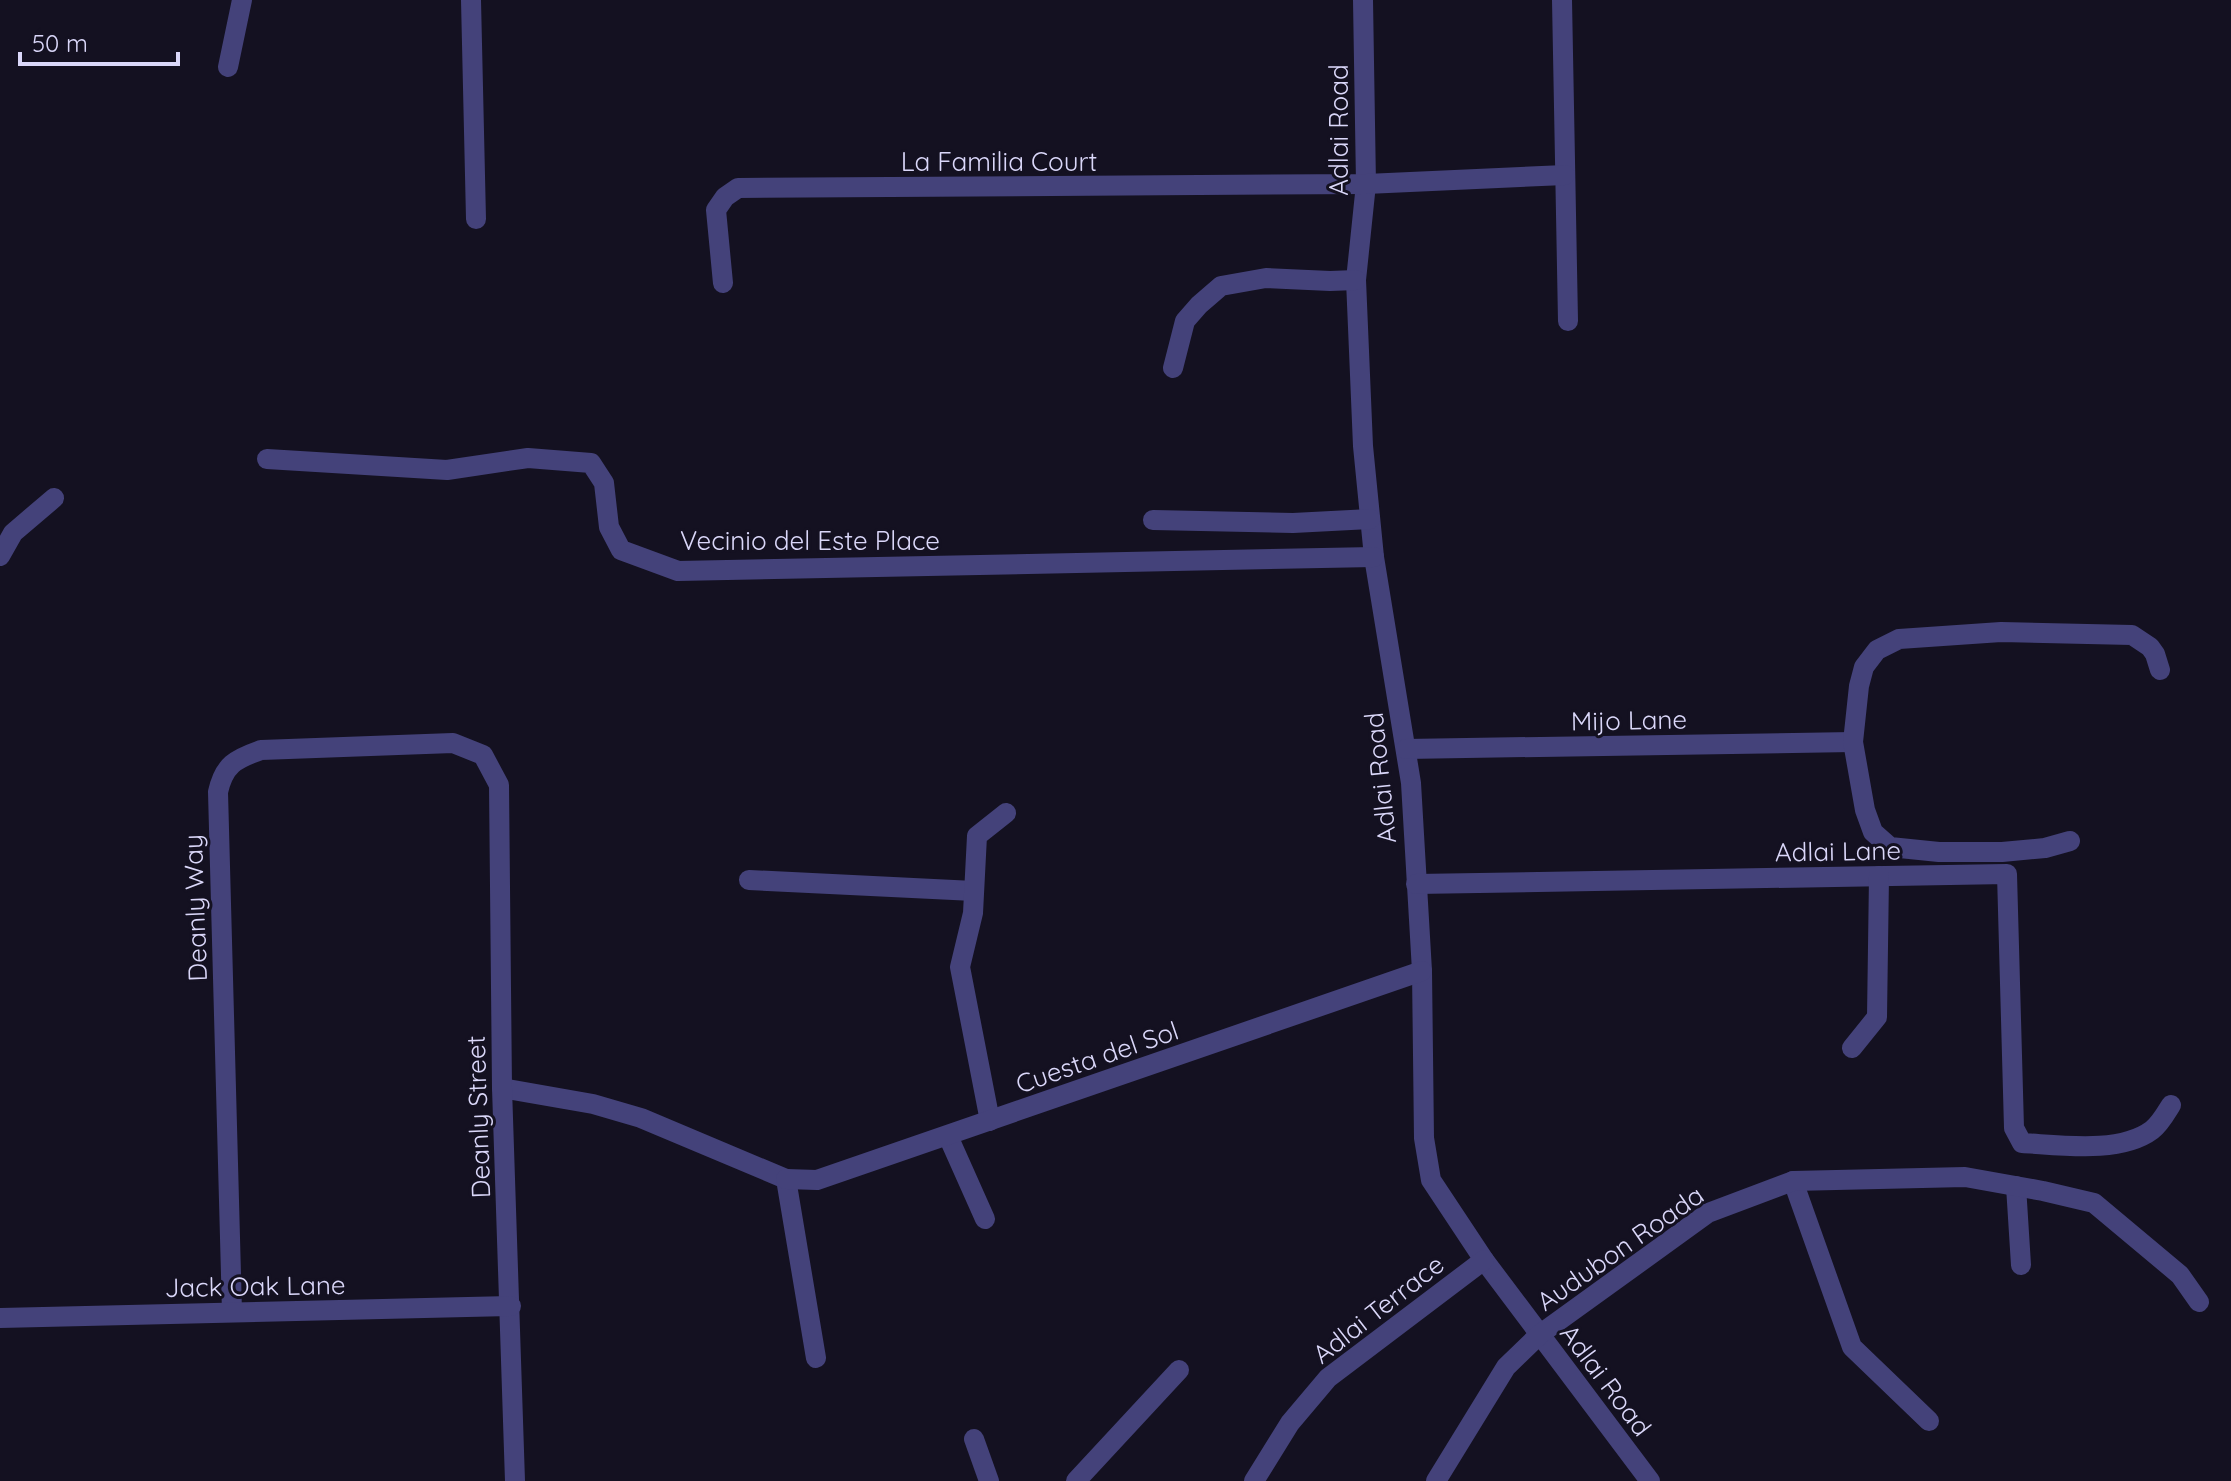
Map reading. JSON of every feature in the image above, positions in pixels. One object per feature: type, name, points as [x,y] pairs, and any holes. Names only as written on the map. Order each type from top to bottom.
[{"type":"street","points":[[228,67],[242,0]]},
{"type":"street","points":[[471,0],[476,219]]},
{"type":"street","name":"Adlai Road","points":[[1363,0],[1366,184],[1356,280],[1363,446],[1374,557],[1411,783],[1422,971],[1424,1138],[1431,1180],[1484,1260],[1650,1481]]},
{"type":"street","points":[[1562,0],[1568,321]]},
{"type":"street","points":[[1366,184],[1565,175]]},
{"type":"street","name":"La Familia Court","points":[[723,283],[716,210],[725,197],[738,188],[1366,184]]},
{"type":"street","points":[[1173,368],[1185,321],[1221,286],[1266,278],[1356,280]]},
{"type":"street","name":"Vecinio del Este Place","points":[[267,459],[447,470],[528,458],[591,463],[604,483],[609,527],[621,550],[678,571],[1374,557]]},
{"type":"street","points":[[0,556],[13,533],[54,498]]},
{"type":"street","points":[[1153,520],[1293,523],[1370,519]]},
{"type":"street","points":[[2070,841],[2045,848],[2002,852],[1939,852],[1890,847],[1873,832],[1865,810],[1853,742],[1864,667],[1877,650],[1899,639],[2001,632],[2121,633],[2132,635],[2150,647],[2160,670]]},
{"type":"street","name":"Mijo Lane","points":[[1406,749],[1853,742]]},
{"type":"street","name":"Deanly Way","points":[[232,1312],[218,792],[223,774],[240,757],[261,750],[453,743],[483,755]]},
{"type":"street","name":"Deanly Street","points":[[483,755],[499,785],[502,1088],[515,1481]]},
{"type":"street","points":[[990,1121],[960,967],[973,913],[977,836],[1006,813]]},
{"type":"street","name":"Adlai Lane","points":[[1416,884],[2007,874],[2014,1128],[2022,1143],[2093,1145],[2134,1141],[2156,1128],[2171,1105]]},
{"type":"street","points":[[1852,1048],[1877,1017],[1879,876]]},
{"type":"street","points":[[749,880],[974,891]]},
{"type":"street","name":"Cuesta del Sol","points":[[502,1088],[593,1104],[641,1118],[786,1179],[817,1180],[1422,971]]},
{"type":"street","points":[[948,1136],[985,1219]]},
{"type":"street","name":"Audubon Roada","points":[[1436,1481],[1506,1367],[1539,1335],[1708,1213],[1793,1181],[1965,1177],[2094,1203],[2180,1275],[2199,1302]]},
{"type":"street","points":[[786,1179],[816,1358]]},
{"type":"street","points":[[1793,1181],[1852,1347],[1929,1421]]},
{"type":"street","points":[[2016,1186],[2021,1265]]},
{"type":"street","name":"Adlai Terrace","points":[[1254,1481],[1290,1423],[1328,1378],[1484,1260]]},
{"type":"street","name":"Jack Oak Lane","points":[[0,1318],[511,1306]]},
{"type":"street","points":[[1076,1481],[1179,1370]]},
{"type":"street","points":[[974,1439],[989,1481]]}]
